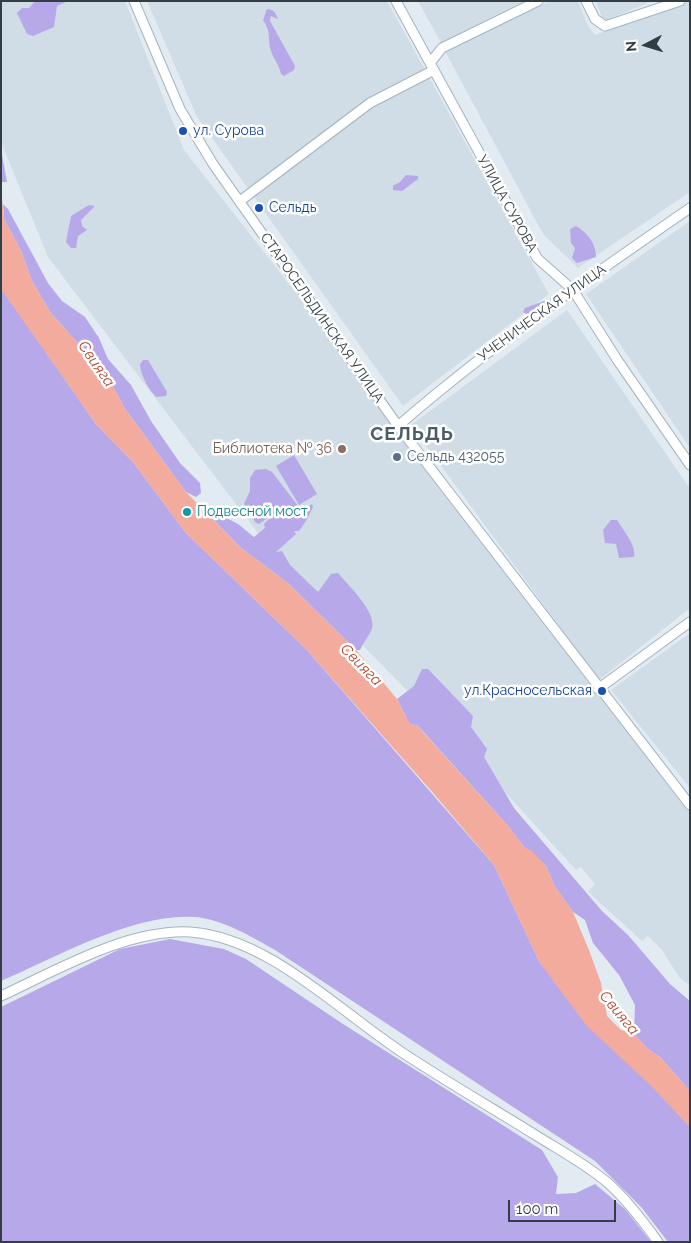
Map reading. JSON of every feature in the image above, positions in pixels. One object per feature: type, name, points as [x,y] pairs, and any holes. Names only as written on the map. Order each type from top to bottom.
[{"type":"street","name":"СТАРОСЕЛЬДИНСКАЯ УЛИЦА","points":[[134,1],[180,109],[195,137],[398,426],[598,689],[690,805]]},
{"type":"street","name":"УЛИЦА СУРОВА","points":[[396,1],[536,258],[573,290],[618,361],[690,465]]},
{"type":"street","points":[[240,200],[370,103],[432,66],[442,48],[538,1]]},
{"type":"street","points":[[586,1],[599,24],[605,26],[613,25],[680,1]]},
{"type":"street","name":"УЧЕНИЧЕСКАЯ УЛИЦА","points":[[398,426],[476,362],[573,290],[690,208]]},
{"type":"street","points":[[598,689],[690,622]]},
{"type":"street","points":[[1,996],[100,952],[160,933],[200,934],[217,937],[248,948],[276,964],[402,1052],[572,1158],[607,1182],[631,1207],[658,1242]]},
{"type":"shaded area","points":[[1,1],[125,1],[184,150],[596,676],[411,425],[567,310],[690,489],[690,608],[599,680],[690,796],[690,986],[679,977],[662,950],[648,936],[642,941],[588,891],[595,884],[581,867],[576,870],[483,768],[277,558],[48,257],[1,142]]},
{"type":"shaded area","points":[[35,1],[68,1],[57,6],[54,27],[33,36],[27,34],[17,13],[22,8],[29,8]]},
{"type":"shaded area","points":[[147,1],[387,1],[549,294],[403,406],[197,117]]},
{"type":"shaded area","points":[[418,1],[525,1],[441,43]]},
{"type":"shaded area","points":[[550,1],[578,1],[588,26],[595,35],[690,1],[690,192],[578,268],[543,234],[445,51]]},
{"type":"shaded area","points":[[596,1],[653,1],[603,21]]},
{"type":"shaded area","points":[[267,9],[273,11],[278,19],[271,16],[270,21],[295,66],[294,70],[284,76],[281,74],[271,51],[268,32],[263,20]]},
{"type":"shaded area","points":[[1,149],[7,182],[1,182]]},
{"type":"shaded area","points":[[406,175],[418,176],[418,179],[402,191],[393,190],[393,186]]},
{"type":"shaded area","points":[[3,204],[8,209],[48,283],[62,301],[85,317],[99,338],[108,359],[131,385],[151,421],[180,463],[200,483],[201,493],[196,497],[186,492],[125,409],[108,377],[50,312],[32,281],[21,251],[4,219]]},
{"type":"shaded area","points":[[89,205],[95,206],[81,220],[82,226],[87,230],[78,236],[76,248],[71,248],[66,242],[71,216]]},
{"type":"shaded area","points":[[690,221],[690,448],[586,294]]},
{"type":"shaded area","points":[[576,226],[590,239],[595,248],[596,257],[577,263],[572,258],[575,248],[571,243],[570,229]]},
{"type":"shaded area","points":[[1,288],[96,424],[133,462],[186,533],[307,650],[494,865],[540,963],[690,1127],[690,1242],[668,1242],[642,1208],[595,1161],[275,950],[247,934],[216,921],[195,917],[146,922],[121,929],[71,949],[1,981]]},
{"type":"shaded area","points":[[547,301],[548,304],[530,316],[523,312],[525,308]]},
{"type":"shaded area","points":[[143,360],[148,360],[167,392],[166,396],[157,397],[148,387],[140,368]]},
{"type":"shaded area","points":[[294,455],[317,494],[299,505],[276,466]]},
{"type":"shaded area","points":[[266,469],[272,472],[299,507],[306,508],[312,504],[313,507],[299,531],[294,531],[296,534],[276,552],[282,551],[290,565],[318,592],[331,574],[338,573],[366,607],[372,622],[372,629],[360,650],[356,650],[289,584],[241,548],[206,512],[207,508],[216,507],[221,515],[238,524],[254,537],[265,528],[264,524],[272,516],[285,518],[272,515],[259,524],[255,522],[244,504],[250,491],[250,478],[255,470]]},
{"type":"shaded area","points":[[611,520],[617,520],[629,538],[634,557],[619,558],[616,544],[605,543],[603,530]]},
{"type":"shaded area","points":[[690,633],[690,788],[611,690]]},
{"type":"shaded area","points":[[422,669],[428,669],[473,716],[471,727],[487,749],[484,757],[514,808],[602,911],[628,935],[670,984],[690,1001],[690,1091],[660,1057],[648,1049],[634,1034],[635,1005],[619,975],[593,943],[585,920],[573,912],[554,885],[546,866],[525,848],[508,826],[418,726],[409,723],[397,699],[414,686]]},
{"type":"shaded area","points":[[170,939],[224,949],[246,959],[343,1024],[542,1150],[558,1177],[556,1194],[576,1193],[595,1184],[625,1209],[651,1242],[1,1242],[1,1007],[120,949]]},
{"type":"water","name":"Свияга","points":[[1,189],[4,219],[21,251],[32,281],[50,312],[108,377],[125,409],[186,492],[241,548],[289,584],[356,650],[397,699],[409,723],[418,726],[508,826],[525,848],[531,850],[546,866],[554,885],[573,912],[589,950],[601,983],[607,1016],[621,1030],[634,1034],[648,1049],[660,1057],[690,1091],[690,1127],[651,1086],[586,1025],[540,963],[494,865],[307,650],[186,533],[133,462],[96,424],[1,289]]},
{"type":"place","name":"ул. Сурова","points":[[183,131]]},
{"type":"place","name":"Сельдь","points":[[259,208]]},
{"type":"place","name":"Библиотека № 36","points":[[342,449]]},
{"type":"place","name":"Сельдь 432055","points":[[397,457]]},
{"type":"place","name":"Подвесной мост","points":[[187,512]]},
{"type":"place","name":"ул.Красносельская","points":[[602,691]]},
{"type":"district","name":"СЕЛЬДЬ","points":[[412,434]]}]
